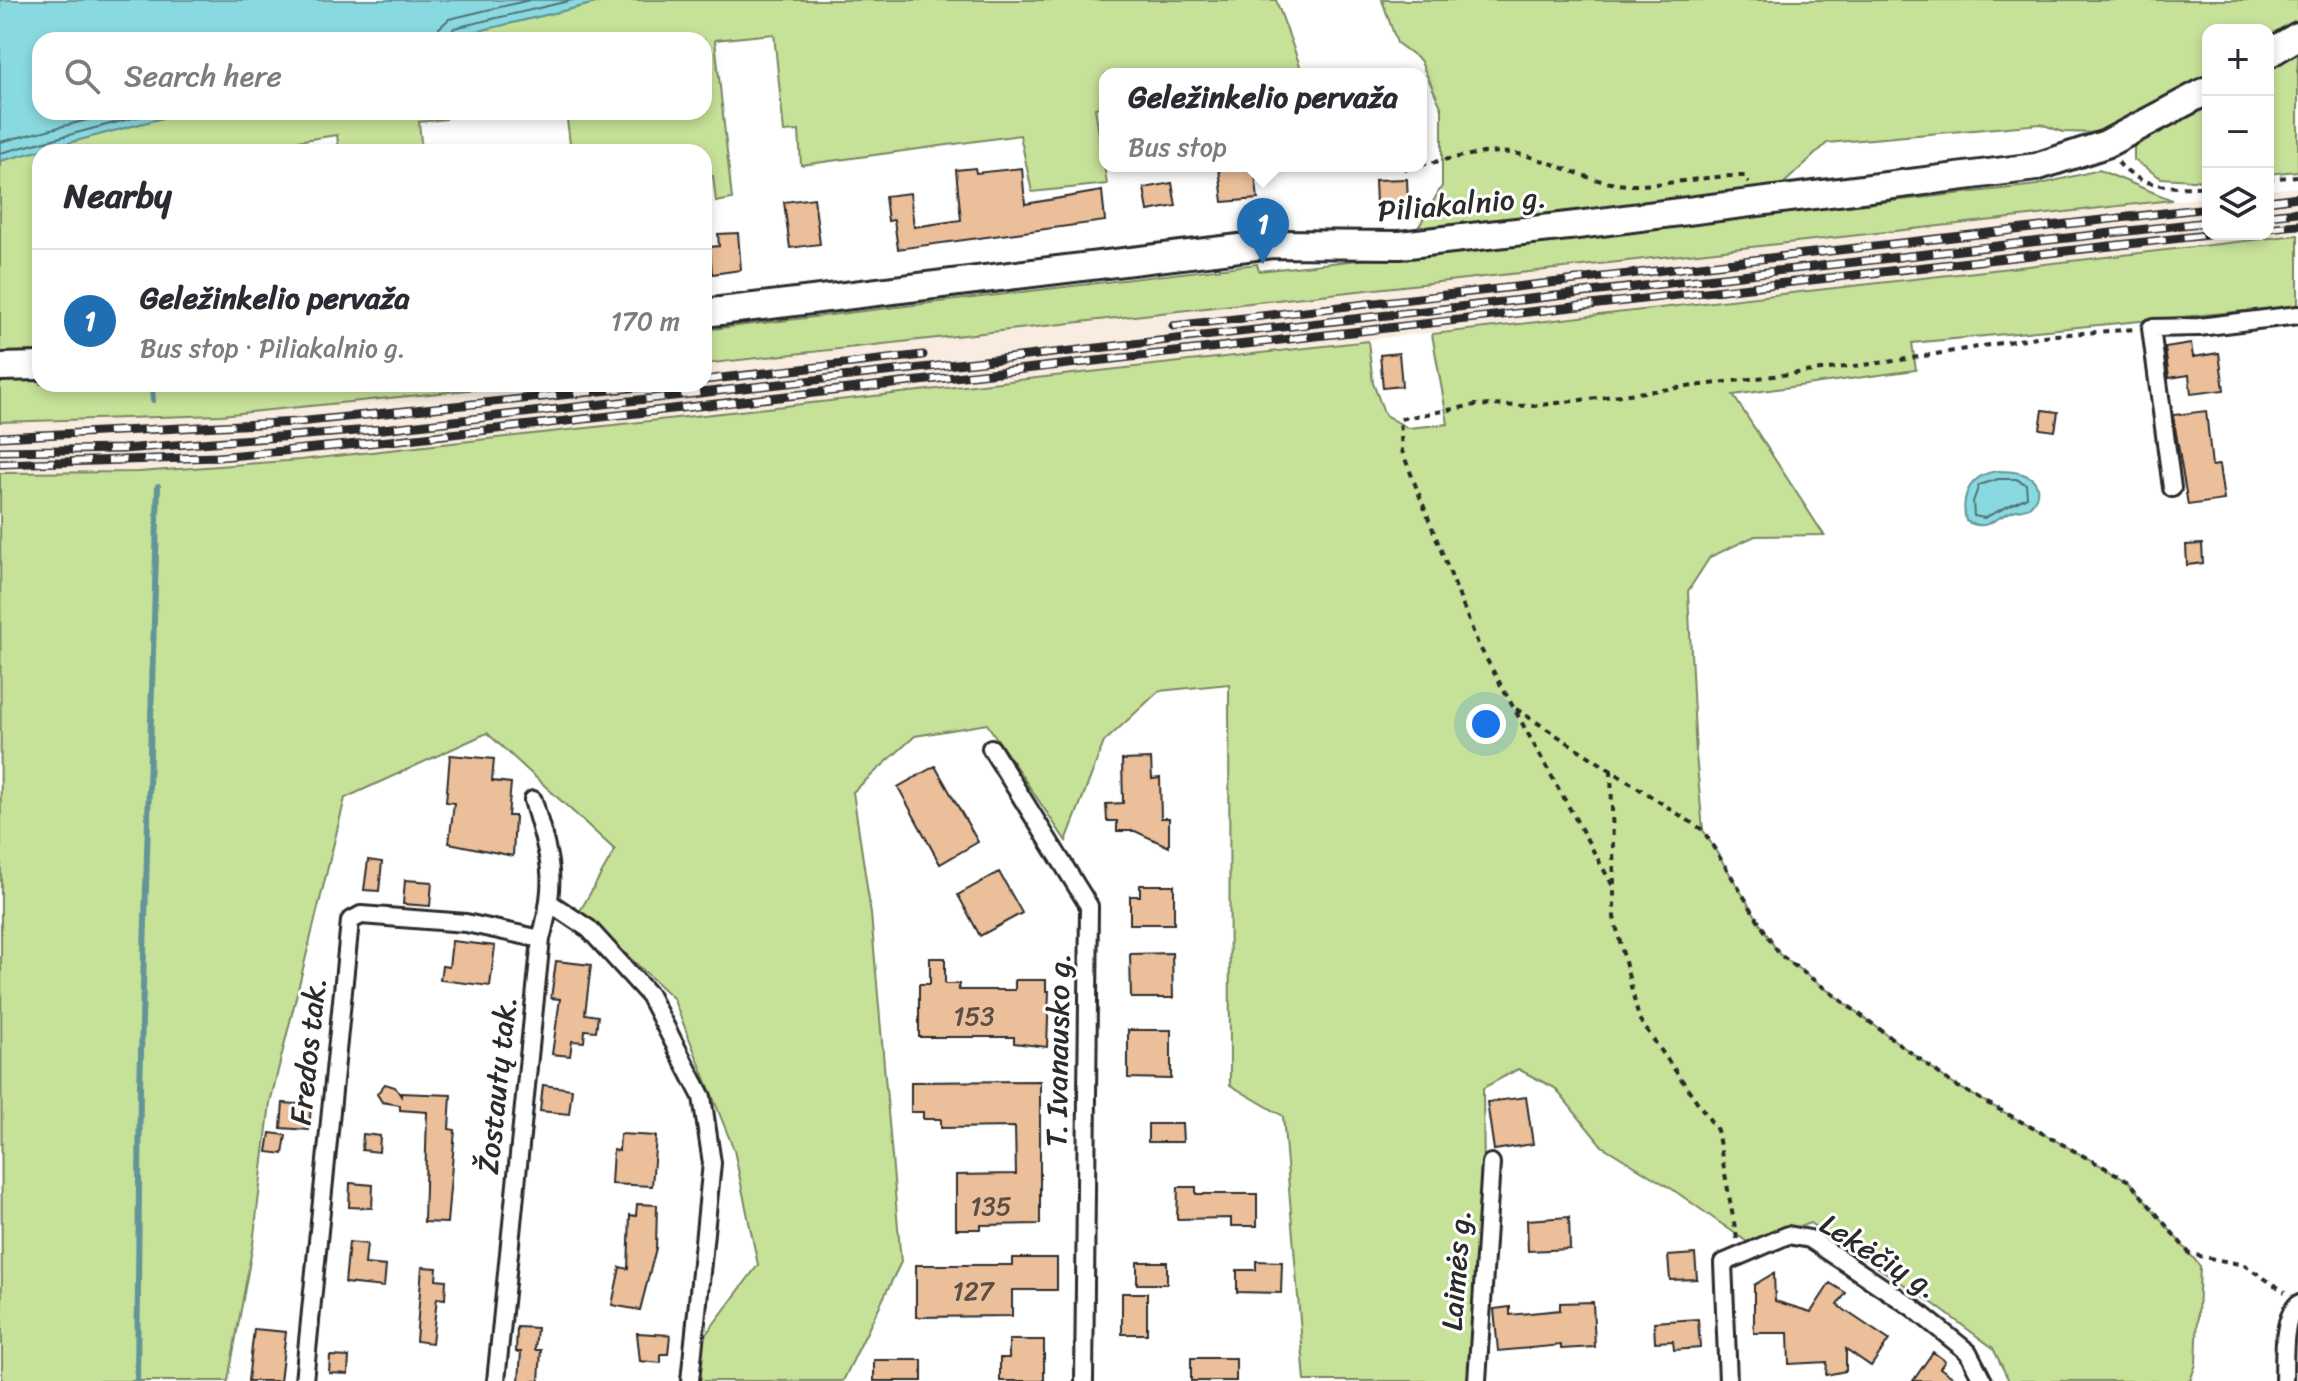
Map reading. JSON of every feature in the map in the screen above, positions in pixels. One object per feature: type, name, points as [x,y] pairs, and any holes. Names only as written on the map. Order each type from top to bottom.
[{"type":"main road","points":[[2274,50],[2298,36]]},
{"type":"main road","name":"Piliakalnio g.","points":[[712,312],[1258,245],[1400,245],[2036,167],[2106,144],[2202,93]]},
{"type":"main road","points":[[0,367],[32,366]]},
{"type":"street","points":[[2172,488],[2151,328],[2199,327],[2298,315]]},
{"type":"street","name":"T. Ivanausko g.","points":[[991,748],[1089,906],[1084,1381]]},
{"type":"street","name":"Žostautų tak.","points":[[496,1381],[541,939],[550,903],[553,869],[533,800]]},
{"type":"street","points":[[550,903],[589,929],[649,995],[702,1097],[712,1163],[690,1381]]},
{"type":"street","name":"Fredos tak.","points":[[304,1381],[350,921],[361,915],[466,923],[541,939]]},
{"type":"street","name":"Laimės g.","points":[[1477,1381],[1491,1163]]},
{"type":"street","name":"Lekėčių g.","points":[[1728,1381],[1723,1263],[1788,1235],[1810,1239],[1912,1307],[1968,1352],[1983,1381]]},
{"type":"street","points":[[2284,1381],[2287,1333],[2296,1307]]},
{"type":"path","points":[[2106,144],[2124,170],[2150,184],[2202,186]]},
{"type":"path","points":[[1427,164],[1487,153],[1516,153],[1594,181],[1631,185],[1715,175],[1745,176],[1759,203]]},
{"type":"path","points":[[2274,178],[2298,176]]},
{"type":"path","points":[[1614,888],[1478,644],[1402,451],[1400,419],[1475,405],[1533,406],[1872,364],[2042,336],[2151,328]]},
{"type":"path","points":[[1513,706],[1703,830],[1779,954],[1953,1084],[2129,1181],[2190,1254],[2244,1265],[2284,1288],[2296,1307]]},
{"type":"path","points":[[1611,770],[1614,917],[1639,1019],[1717,1130],[1740,1254]]},
{"type":"shaded area","points":[[2298,187],[2298,235],[2274,238],[2274,189]]},
{"type":"shaded area","points":[[2202,198],[2202,240],[2254,240],[300,460],[139,472],[0,473],[0,422],[221,415],[449,392],[712,392],[712,363]]},
{"type":"green space","points":[[608,0],[1276,0],[1301,68],[1099,68],[1099,107],[1095,108],[1099,133],[1099,172],[1105,172],[1107,184],[1032,192],[1020,135],[801,165],[799,131],[784,132],[774,34],[715,40],[732,199],[716,202],[712,144],[570,144],[567,120],[712,120],[712,32],[474,32]]},
{"type":"green space","points":[[1382,0],[2298,0],[2298,23],[2274,37],[2274,24],[2202,24],[2202,80],[2099,133],[2063,132],[2041,124],[1827,143],[1780,187],[1418,228],[1442,186],[1442,109],[1427,76],[1427,68],[1424,68],[1420,60],[1397,43]]},
{"type":"green space","points":[[2298,51],[2298,171],[2274,173],[2274,64]]},
{"type":"green space","points":[[2202,103],[2202,181],[2161,178],[2134,160],[2134,143]]},
{"type":"green space","points":[[155,120],[437,120],[419,122],[421,144],[338,144],[337,135],[278,144],[64,144]]},
{"type":"green space","points":[[32,153],[32,354],[0,353],[0,161]]},
{"type":"green space","points":[[2099,170],[2172,200],[712,363],[712,329],[1257,264],[1259,271],[2037,185]]},
{"type":"green space","points":[[2298,235],[2298,306],[1912,343],[1916,370],[1733,395],[1824,535],[1755,536],[1710,557],[1688,591],[1703,830],[1779,954],[1953,1084],[2129,1181],[2200,1266],[2196,1364],[2190,1381],[2009,1381],[1993,1348],[1935,1305],[1810,1223],[1750,1244],[1672,1189],[1602,1146],[1555,1088],[1518,1069],[1483,1088],[1484,1178],[1468,1381],[1305,1381],[1283,1116],[1230,1085],[1229,684],[1159,691],[1104,742],[1066,841],[987,724],[915,736],[853,792],[871,914],[901,1262],[843,1381],[695,1381],[697,1346],[758,1265],[734,1150],[673,998],[580,911],[615,850],[487,733],[345,798],[270,1103],[253,1244],[228,1381],[2,1381],[0,473],[139,472],[300,460],[1368,341],[1373,383],[1385,415],[1408,428],[1448,424],[1432,334]]},
{"type":"green space","points":[[32,377],[32,392],[449,392],[221,415],[0,422],[0,379]]},
{"type":"water","points":[[0,0],[608,0],[474,32],[32,32],[32,120],[155,120],[64,144],[32,144],[32,153],[0,161]]},
{"type":"water","points":[[1997,471],[2031,478],[2037,489],[2034,501],[2029,507],[1984,525],[1966,521],[1965,502],[1970,487],[1980,477]]},
{"type":"building","points":[[975,168],[976,173],[1022,168],[1025,204],[1102,191],[1105,221],[898,249],[894,220],[888,221],[885,196],[910,193],[914,227],[961,220],[956,170]]},
{"type":"building","points":[[1219,172],[1255,172],[1258,199],[1223,202]]},
{"type":"building","points":[[1407,179],[1408,203],[1376,204],[1375,180]]},
{"type":"building","points":[[1172,183],[1176,206],[1148,211],[1144,188]]},
{"type":"building","points":[[814,198],[820,244],[790,248],[784,202]]},
{"type":"building","points":[[738,233],[741,270],[712,274],[712,247],[719,246],[718,234]]},
{"type":"building","points":[[2191,344],[2193,357],[2219,353],[2224,390],[2191,394],[2189,375],[2169,378],[2165,348]]},
{"type":"building","points":[[1399,353],[1402,386],[1383,388],[1380,355]]},
{"type":"building","points":[[2043,410],[2058,412],[2055,431],[2040,429]]},
{"type":"building","points":[[2206,411],[2212,466],[2219,465],[2224,500],[2188,505],[2173,415]]},
{"type":"building","points":[[2202,544],[2203,563],[2187,565],[2186,545]]},
{"type":"building","points":[[450,755],[494,759],[492,781],[511,783],[508,816],[515,816],[513,856],[449,843],[454,803],[446,802]]},
{"type":"building","points":[[1151,759],[1152,779],[1160,778],[1161,818],[1169,818],[1169,847],[1135,831],[1117,831],[1117,821],[1107,821],[1106,804],[1123,803],[1122,760]]},
{"type":"building","points":[[935,766],[978,842],[940,864],[898,787]]},
{"type":"building","points":[[368,860],[382,862],[379,891],[364,890]]},
{"type":"building","points":[[999,872],[1022,913],[980,936],[958,895]]},
{"type":"building","points":[[405,880],[432,882],[430,906],[403,904]]},
{"type":"building","points":[[1140,885],[1174,885],[1174,924],[1130,924],[1130,896],[1140,896]]},
{"type":"building","points":[[452,941],[495,946],[490,986],[440,980],[442,966],[449,967]]},
{"type":"building","points":[[1172,953],[1173,998],[1131,998],[1130,954]]},
{"type":"building","points":[[930,958],[945,958],[945,984],[959,984],[959,990],[1015,990],[1015,980],[1046,980],[1046,991],[1049,991],[1047,1047],[1014,1043],[1014,1037],[919,1037],[919,984],[930,984]]},
{"type":"building","points":[[556,961],[591,965],[585,1014],[598,1016],[596,1031],[585,1030],[584,1042],[572,1041],[570,1056],[552,1054],[560,999],[551,998]]},
{"type":"building","points":[[1128,1030],[1171,1030],[1171,1079],[1128,1078]]},
{"type":"building","points":[[1040,1081],[1040,1224],[981,1225],[981,1229],[956,1229],[956,1175],[1016,1174],[1015,1127],[941,1128],[941,1119],[923,1119],[923,1112],[911,1112],[911,1082]]},
{"type":"building","points":[[385,1084],[395,1087],[401,1096],[401,1093],[451,1095],[449,1129],[455,1130],[447,1223],[424,1222],[427,1112],[400,1110],[400,1105],[382,1102],[377,1094]]},
{"type":"building","points":[[543,1085],[572,1089],[569,1114],[540,1111]]},
{"type":"building","points":[[1526,1097],[1533,1144],[1494,1150],[1487,1102]]},
{"type":"building","points":[[283,1103],[311,1105],[309,1130],[281,1128]]},
{"type":"building","points":[[1148,1124],[1182,1124],[1183,1142],[1148,1142]]},
{"type":"building","points":[[270,1133],[286,1135],[283,1154],[267,1152]]},
{"type":"building","points":[[363,1134],[380,1136],[379,1152],[362,1150]]},
{"type":"building","points":[[620,1134],[656,1136],[652,1186],[611,1184],[613,1150],[619,1151]]},
{"type":"building","points":[[350,1183],[373,1185],[372,1208],[349,1207]]},
{"type":"building","points":[[1178,1187],[1196,1187],[1196,1194],[1257,1194],[1257,1226],[1231,1226],[1231,1218],[1177,1219]]},
{"type":"building","points":[[637,1204],[657,1205],[656,1248],[640,1310],[612,1305],[620,1267],[628,1269],[630,1215],[636,1216]]},
{"type":"building","points":[[1569,1217],[1570,1249],[1528,1251],[1527,1220]]},
{"type":"building","points":[[349,1242],[367,1244],[365,1264],[386,1266],[384,1287],[345,1283]]},
{"type":"building","points":[[1695,1254],[1697,1279],[1670,1280],[1668,1256]]},
{"type":"building","points":[[1012,1258],[1057,1258],[1057,1290],[1012,1290],[1012,1316],[916,1317],[916,1265],[1012,1265]]},
{"type":"building","points":[[1256,1261],[1282,1262],[1281,1293],[1237,1292],[1237,1270],[1256,1270]]},
{"type":"building","points":[[1137,1262],[1167,1262],[1167,1284],[1137,1284]]},
{"type":"building","points":[[422,1267],[437,1268],[436,1279],[446,1280],[445,1299],[437,1298],[432,1343],[416,1341]]},
{"type":"building","points":[[1774,1273],[1775,1301],[1811,1312],[1830,1283],[1846,1293],[1837,1305],[1889,1340],[1871,1366],[1846,1349],[1846,1371],[1826,1375],[1827,1362],[1789,1364],[1788,1333],[1754,1333],[1754,1285]]},
{"type":"building","points":[[1122,1293],[1147,1293],[1147,1334],[1122,1334]]},
{"type":"building","points":[[1593,1302],[1595,1347],[1561,1349],[1561,1345],[1498,1351],[1494,1309],[1510,1307],[1510,1315],[1560,1310],[1560,1303]]},
{"type":"building","points":[[1698,1319],[1700,1348],[1674,1350],[1673,1341],[1655,1342],[1654,1322]]},
{"type":"building","points":[[517,1327],[537,1328],[535,1350],[541,1350],[539,1381],[519,1381],[521,1352],[516,1352]]},
{"type":"building","points":[[254,1329],[286,1332],[280,1381],[248,1381]]},
{"type":"building","points":[[637,1333],[670,1335],[668,1354],[661,1354],[661,1363],[640,1361]]},
{"type":"building","points":[[1009,1340],[1044,1340],[1044,1381],[1000,1381],[1000,1358],[1009,1358]]},
{"type":"building","points":[[1933,1352],[1945,1361],[1940,1368],[1958,1381],[1913,1381]]},
{"type":"building","points":[[330,1356],[349,1357],[348,1374],[329,1373]]},
{"type":"building","points":[[1191,1358],[1236,1358],[1236,1381],[1191,1381]]},
{"type":"building","points":[[874,1360],[922,1360],[922,1381],[874,1381]]},
{"type":"waterway","points":[[152,392],[153,400]]},
{"type":"waterway","points":[[137,1381],[140,1087],[158,486]]},
{"type":"railway","points":[[2274,200],[2298,197]]},
{"type":"railway","points":[[1173,326],[2202,209]]},
{"type":"railway","points":[[2274,214],[2298,212]]},
{"type":"railway","points":[[712,392],[2202,223]]},
{"type":"railway","points":[[2274,227],[2298,225]]},
{"type":"railway","points":[[0,464],[218,457],[390,441],[2202,236]]},
{"type":"railway","points":[[712,379],[923,355]]},
{"type":"railway","points":[[0,437],[298,422],[590,392]]},
{"type":"railway","points":[[0,451],[123,449],[383,429],[709,392]]},
{"type":"place","name":"Geležinkelio pervaža","points":[[1263,264]]}]
